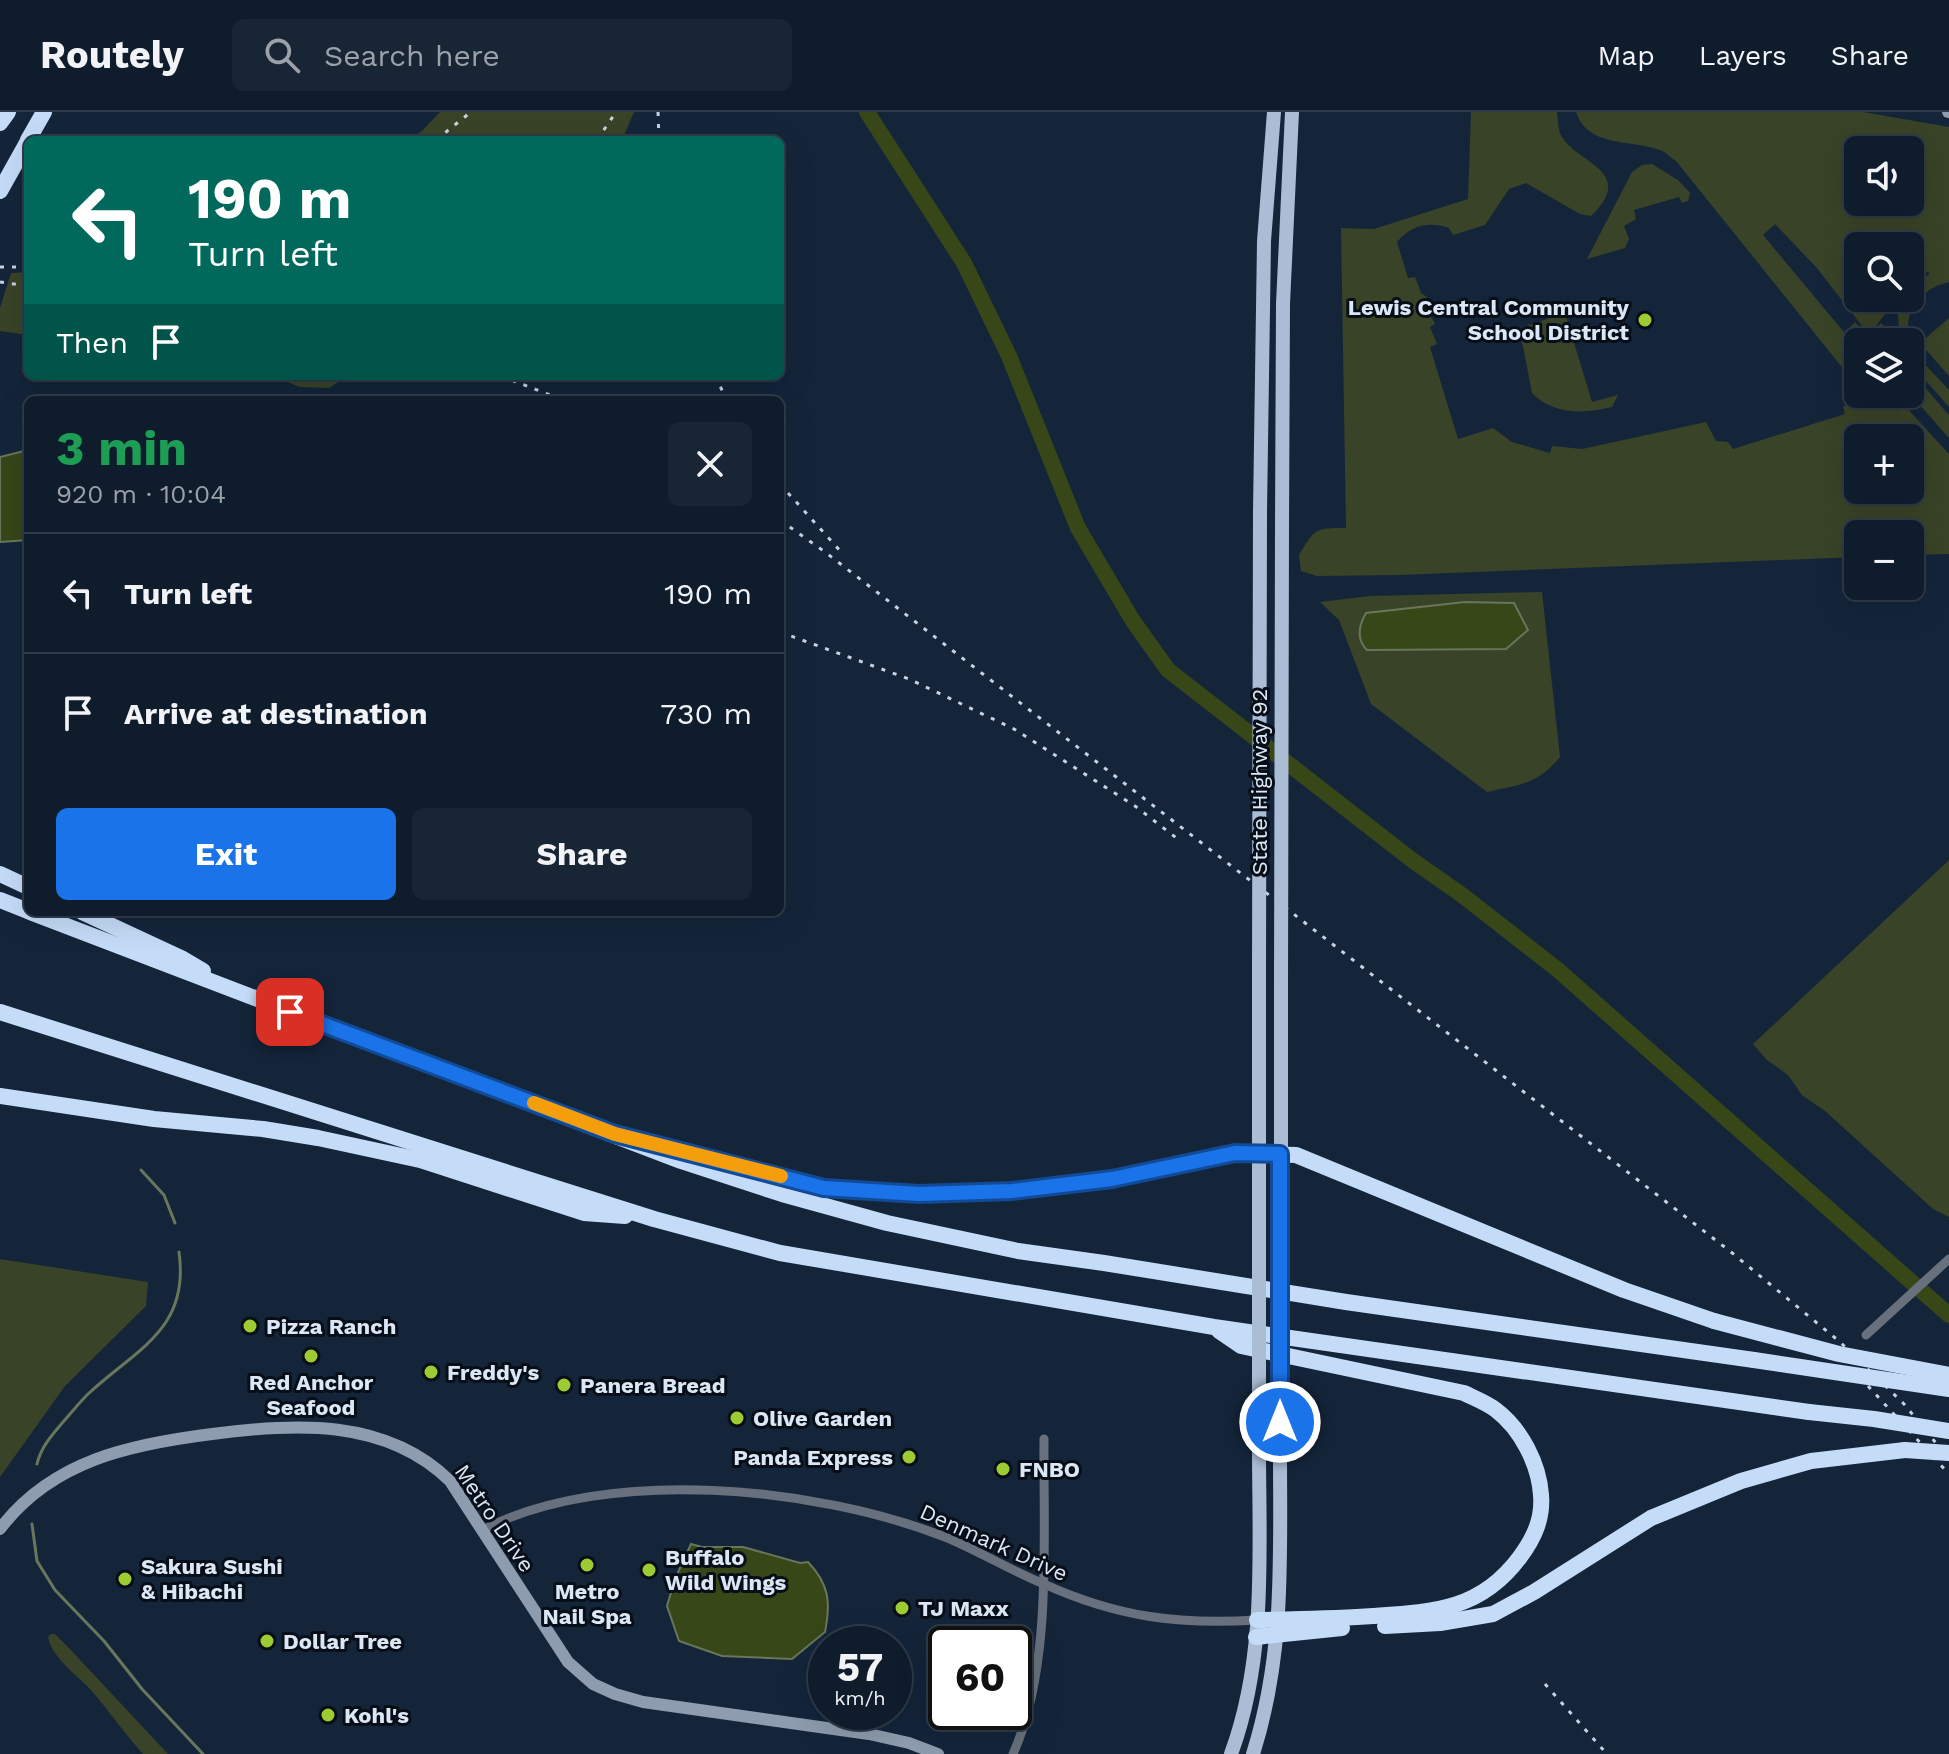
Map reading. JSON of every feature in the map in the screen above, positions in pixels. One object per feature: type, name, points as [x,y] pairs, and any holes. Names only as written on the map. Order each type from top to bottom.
[{"type":"highway","points":[[0,123],[8,112]]},
{"type":"highway","points":[[30,136],[44,112]]},
{"type":"highway","points":[[0,191],[24,147]]},
{"type":"highway","points":[[0,874],[24,885]]},
{"type":"highway","points":[[0,900],[24,910]]},
{"type":"highway","points":[[39,916],[681,1161],[782,1194],[887,1223],[1018,1251],[1949,1389]]},
{"type":"highway","points":[[91,916],[181,958],[234,991]]},
{"type":"highway","points":[[0,1012],[654,1219],[780,1253],[1214,1327],[1949,1431]]},
{"type":"highway","points":[[0,1096],[143,1118],[263,1129],[318,1138],[420,1160],[584,1213],[654,1219]]},
{"type":"highway","points":[[615,1134],[824,1188],[905,1194],[1036,1189],[1112,1179],[1235,1153],[1296,1155],[1624,1290],[1714,1321],[1825,1350],[1949,1375]]},
{"type":"highway","points":[[1214,1327],[1241,1346],[1464,1393],[1497,1411],[1516,1432],[1528,1451],[1541,1487],[1540,1519],[1530,1542],[1500,1580],[1470,1599],[1433,1612],[1296,1621],[1278,1628]]},
{"type":"highway","points":[[1256,1628],[1440,1623],[1493,1614],[1534,1592],[1651,1518],[1703,1494],[1811,1461],[1905,1450],[1949,1453]]},
{"type":"main road","name":"State Highway 92","points":[[1231,1754],[1245,1707],[1256,1628],[1260,512],[1264,241],[1274,112]]},
{"type":"main road","name":"State Highway 92","points":[[1253,1754],[1263,1722],[1278,1628],[1283,304],[1292,112]]},
{"type":"street","points":[[1866,1335],[1945,1263]]},
{"type":"street","name":"Metro Drive","points":[[0,1529],[24,1502],[50,1482],[112,1452],[158,1442],[295,1426],[356,1434],[411,1453],[450,1481],[560,1652],[583,1678],[603,1690],[643,1702],[869,1734],[909,1743],[938,1754]]},
{"type":"street","points":[[1013,1754],[1030,1698],[1041,1625],[1044,1439]]},
{"type":"street","name":"Denmark Drive","points":[[482,1530],[532,1509],[578,1499],[666,1491],[762,1494],[839,1506],[892,1519],[970,1548],[1042,1584],[1094,1604],[1139,1616],[1256,1628]]},
{"type":"shaded area","points":[[440,112],[634,112],[624,136],[414,136]]},
{"type":"shaded area","points":[[1471,112],[1557,112],[1562,137],[1606,178],[1608,188],[1604,201],[1591,216],[1580,214],[1526,183],[1509,189],[1485,225],[1453,235],[1449,228],[1442,226],[1421,226],[1397,242],[1408,278],[1415,277],[1421,293],[1427,297],[1427,309],[1435,324],[1430,327],[1437,344],[1430,347],[1458,439],[1493,428],[1512,442],[1550,453],[1552,446],[1582,449],[1706,422],[1716,441],[1728,442],[1733,449],[1845,414],[1843,406],[1894,408],[1896,411],[1907,408],[1921,424],[1844,424],[1844,504],[1924,504],[1924,427],[1949,454],[1949,554],[1924,555],[1924,520],[1844,520],[1844,558],[1399,575],[1317,576],[1301,571],[1299,555],[1317,531],[1346,528],[1341,228],[1374,229],[1468,199]]},
{"type":"shaded area","points":[[1576,112],[1863,112],[1949,127],[1949,282],[1924,294],[1924,278],[1930,273],[1924,271],[1924,232],[1844,232],[1844,303],[1816,267],[1775,224],[1763,235],[1844,332],[1844,370],[1676,161],[1660,150],[1611,140],[1590,132]]},
{"type":"shaded area","points":[[1652,164],[1678,180],[1690,193],[1688,201],[1682,203],[1679,197],[1634,210],[1636,219],[1624,226],[1629,239],[1625,248],[1587,259],[1632,172],[1642,165]]},
{"type":"shaded area","points":[[24,272],[24,334],[0,331],[0,308],[11,273]]},
{"type":"shaded area","points":[[1851,312],[1886,312],[1876,326],[1862,326]]},
{"type":"shaded area","points":[[1899,312],[1911,312],[1908,328],[1899,328]]},
{"type":"shaded area","points":[[1565,313],[1592,402],[1618,395],[1612,407],[1570,411],[1550,405],[1532,393],[1517,329]]},
{"type":"shaded area","points":[[1949,318],[1949,376],[1924,348],[1924,340]]},
{"type":"shaded area","points":[[1924,363],[1949,390],[1949,407],[1924,379]]},
{"type":"shaded area","points":[[282,380],[341,380],[329,388],[300,387]]},
{"type":"shaded area","points":[[1924,386],[1949,415],[1949,438],[1922,408]]},
{"type":"shaded area","points":[[24,451],[24,540],[0,542],[0,457]]},
{"type":"shaded area","points":[[1542,592],[1560,757],[1536,778],[1487,792],[1371,704],[1339,620],[1320,602],[1370,596]]},
{"type":"shaded area","points":[[1465,602],[1514,603],[1528,630],[1506,649],[1367,650],[1361,641],[1360,627],[1366,613]]},
{"type":"shaded area","points":[[1949,860],[1949,1217],[1933,1209],[1825,1111],[1802,1095],[1788,1075],[1766,1059],[1753,1044]]},
{"type":"shaded area","points":[[0,1259],[148,1282],[146,1306],[65,1386],[0,1477]]},
{"type":"shaded area","points":[[691,1544],[743,1547],[800,1563],[808,1562],[827,1594],[826,1626],[808,1626],[808,1646],[792,1659],[722,1656],[679,1641],[667,1606]]},
{"type":"shaded area","points":[[51,1634],[67,1646],[168,1754],[143,1754],[91,1690],[54,1652],[48,1637]]},
{"type":"waterway","points":[[867,112],[964,263],[1009,356],[1078,528],[1133,621],[1168,670],[1558,970],[1949,1315]]},
{"type":"waterway","points":[[141,1170],[164,1195],[175,1223]]},
{"type":"waterway","points":[[37,1464],[47,1442],[81,1401],[141,1350],[168,1319],[176,1301],[180,1279],[179,1252]]},
{"type":"waterway","points":[[32,1524],[37,1561],[55,1590],[203,1754]]},
{"type":"railway","points":[[441,136],[471,112]]},
{"type":"railway","points":[[600,136],[616,112]]},
{"type":"railway","points":[[658,112],[659,136]]},
{"type":"railway","points":[[0,267],[24,267]]},
{"type":"railway","points":[[0,282],[24,285]]},
{"type":"railway","points":[[511,380],[553,396]]},
{"type":"railway","points":[[717,380],[725,396]]},
{"type":"railway","points":[[784,488],[843,554]]},
{"type":"railway","points":[[784,523],[1731,1252],[1840,1342],[1904,1404],[1949,1459]]},
{"type":"railway","points":[[784,633],[909,679],[1014,729],[1135,806],[1179,840]]},
{"type":"railway","points":[[1868,1386],[1949,1474]]},
{"type":"railway","points":[[1545,1684],[1607,1754]]},
{"type":"slow traffic","points":[[534,1103],[615,1134],[781,1176]]},
{"type":"place","name":"Lewis Central Community School District","points":[[1645,320]]},
{"type":"place","name":"Pizza Ranch","points":[[250,1326]]},
{"type":"place","name":"Red Anchor Seafood","points":[[311,1356]]},
{"type":"place","name":"Freddy's","points":[[431,1372]]},
{"type":"place","name":"Panera Bread","points":[[564,1385]]},
{"type":"place","name":"Olive Garden","points":[[737,1418]]},
{"type":"place","name":"Panda Express","points":[[909,1457]]},
{"type":"place","name":"FNBO","points":[[1003,1469]]},
{"type":"place","name":"Metro Nail Spa","points":[[587,1565]]},
{"type":"place","name":"Buffalo Wild Wings","points":[[649,1570]]},
{"type":"place","name":"Sakura Sushi & Hibachi","points":[[125,1579]]},
{"type":"place","name":"TJ Maxx","points":[[902,1608]]},
{"type":"place","name":"Dollar Tree","points":[[267,1641]]},
{"type":"place","name":"Kohl's","points":[[328,1715]]},
{"type":"route","points":[[290,1012],[615,1134],[824,1188],[919,1194],[1012,1191],[1112,1179],[1235,1153],[1280,1154],[1280,1422]]}]
